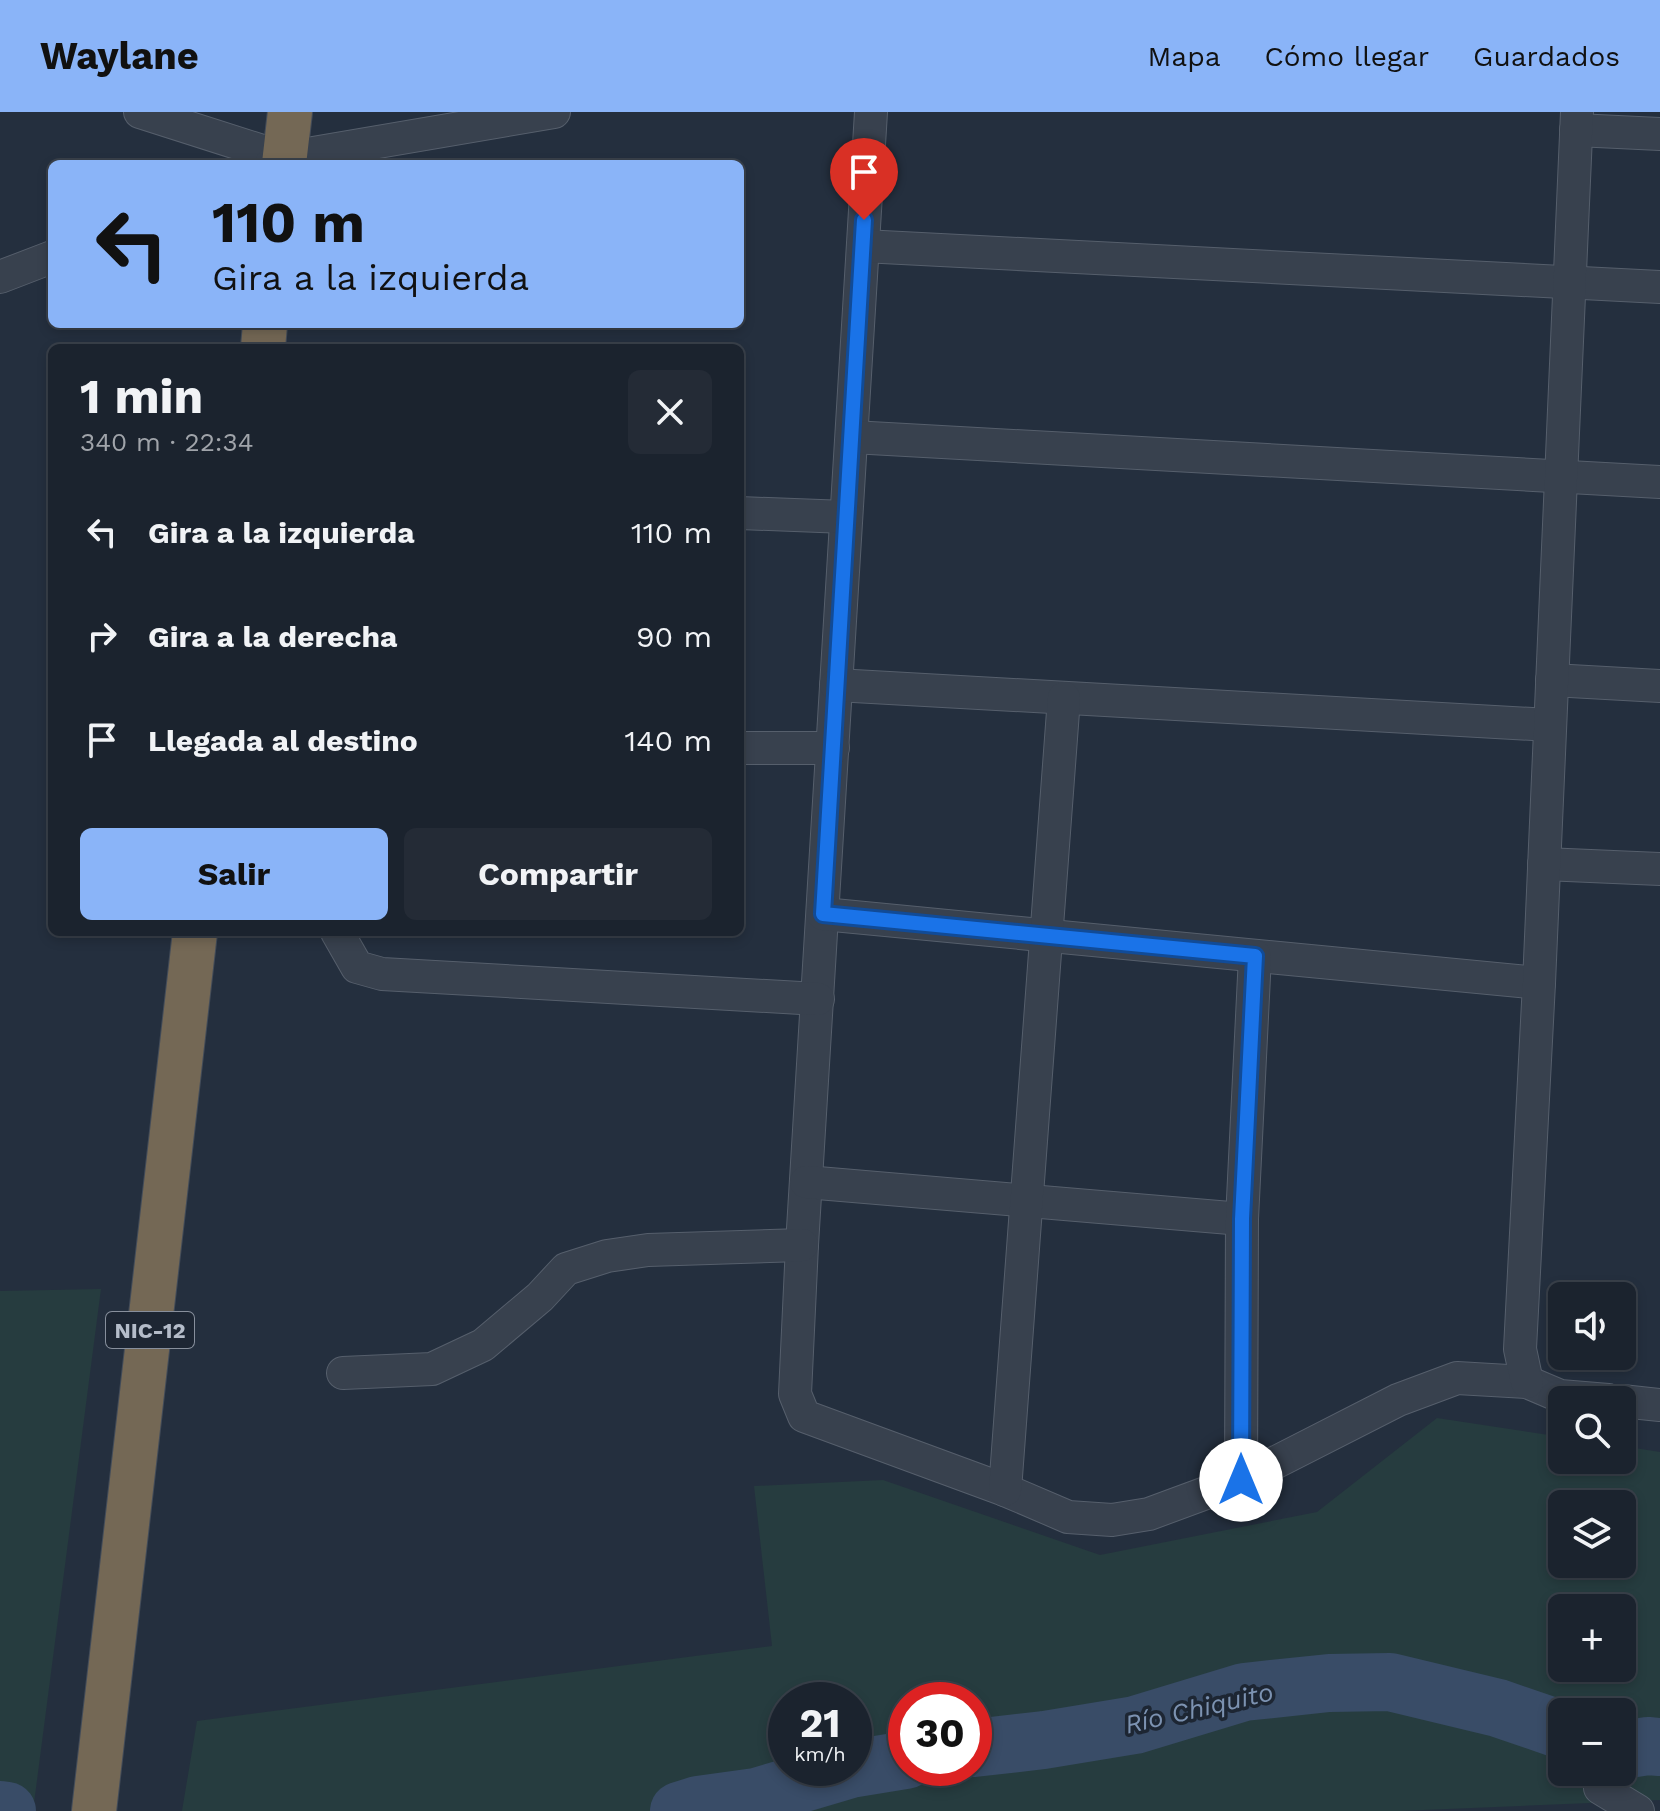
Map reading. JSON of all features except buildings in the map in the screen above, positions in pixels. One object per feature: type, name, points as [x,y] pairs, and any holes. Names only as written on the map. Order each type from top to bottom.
[{"type":"highway","points":[[280,160],[290,112]]},
{"type":"highway","name":"NIC-12","points":[[94,1811],[195,936]]},
{"type":"street","points":[[140,112],[274,160]]},
{"type":"street","points":[[291,160],[554,112]]},
{"type":"street","points":[[871,112],[802,1245],[795,1394],[804,1416],[1005,1490],[1068,1517],[1112,1520],[1149,1514],[1241,1480],[1398,1400],[1457,1378],[1527,1382],[1548,1391]]},
{"type":"street","points":[[1527,1382],[1520,1349],[1576,121],[1660,134]]},
{"type":"street","points":[[863,246],[1660,287]]},
{"type":"street","points":[[0,277],[48,259]]},
{"type":"street","points":[[852,437],[1660,482]]},
{"type":"street","points":[[744,513],[846,517]]},
{"type":"street","points":[[1552,680],[1660,686]]},
{"type":"street","points":[[836,685],[1550,725]]},
{"type":"street","points":[[1005,1490],[1064,698]]},
{"type":"street","points":[[744,748],[833,748]]},
{"type":"street","points":[[1544,864],[1660,869]]},
{"type":"street","points":[[823,914],[1539,983]]},
{"type":"street","points":[[339,936],[357,967],[382,974],[818,999]]},
{"type":"street","points":[[1241,1480],[1242,1219],[1255,956]]},
{"type":"street","points":[[806,1182],[1242,1219]]},
{"type":"street","points":[[343,1373],[432,1369],[483,1345],[540,1297],[566,1269],[607,1256],[648,1250],[802,1245]]},
{"type":"street","points":[[1636,1402],[1660,1405]]},
{"type":"street","points":[[1600,1788],[1638,1811]]},
{"type":"green space","points":[[101,1289],[33,1811],[0,1811],[0,1291]]},
{"type":"green space","points":[[1437,1418],[1548,1435],[1548,1474],[1636,1474],[1636,1448],[1660,1452],[1660,1800],[1400,1811],[182,1811],[197,1721],[772,1646],[754,1486],[883,1480],[1100,1555],[1317,1512]]},
{"type":"waterway","name":"Río Chiquito","points":[[992,1746],[1135,1725],[1244,1692],[1329,1683],[1390,1682],[1498,1708],[1548,1725]]},
{"type":"waterway","name":"Río Chiquito","points":[[1636,1748],[1660,1747]]},
{"type":"waterway","name":"Río Chiquito","points":[[679,1811],[698,1805],[756,1797],[851,1769],[888,1763]]},
{"type":"waterway","name":"Río Chiquito","points":[[0,1810],[7,1811]]},
{"type":"route","points":[[864,220],[823,914],[1255,956],[1242,1219],[1241,1480]]}]
